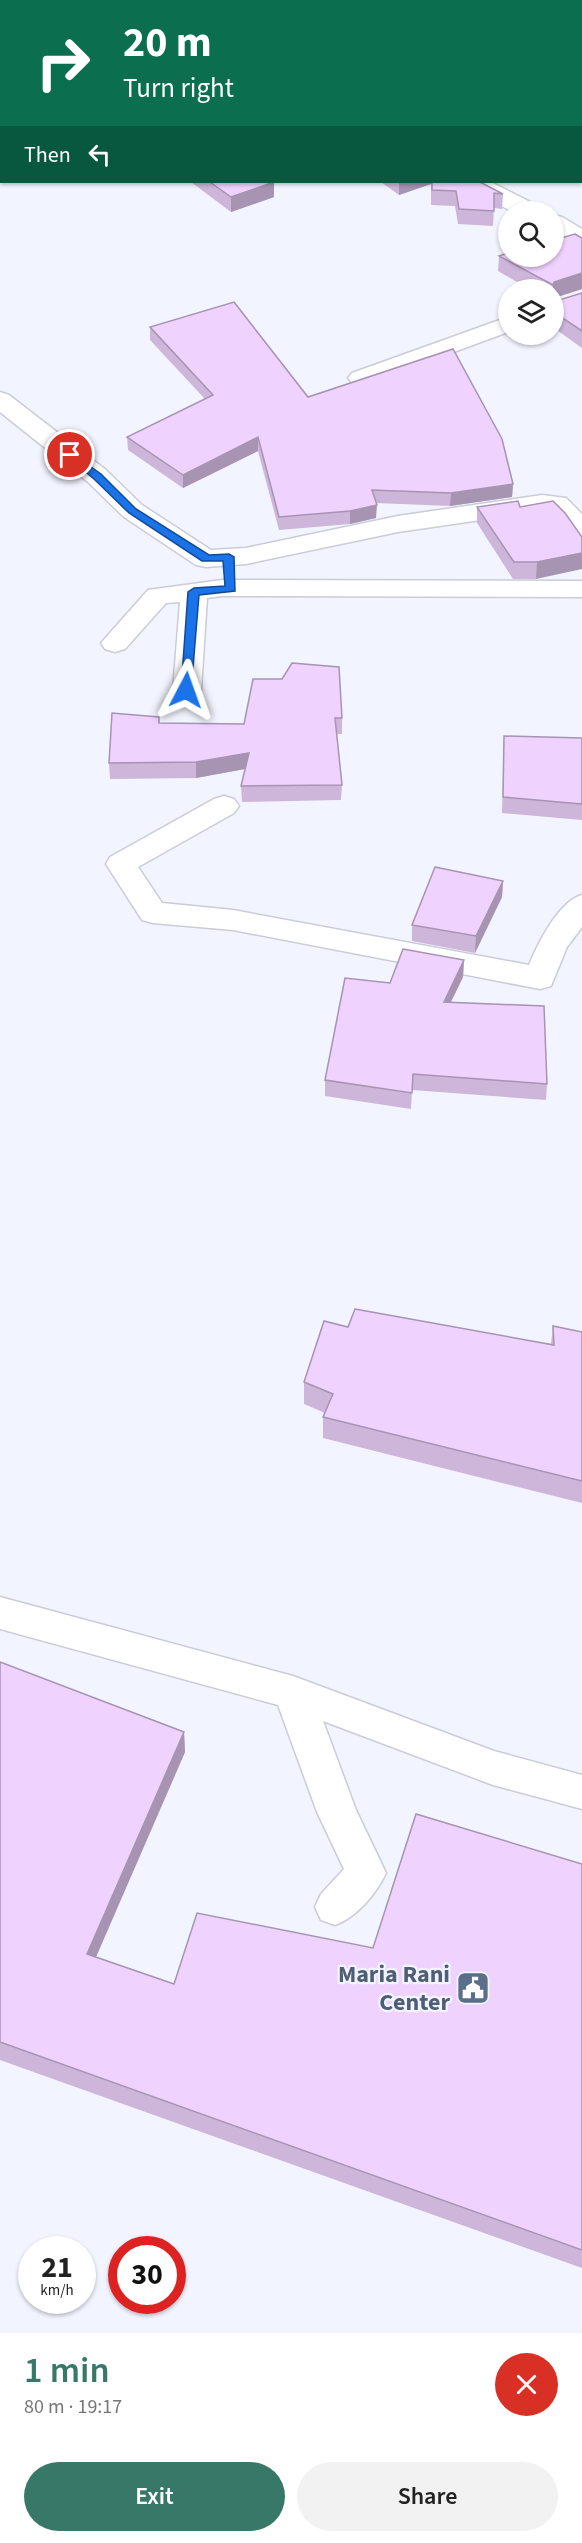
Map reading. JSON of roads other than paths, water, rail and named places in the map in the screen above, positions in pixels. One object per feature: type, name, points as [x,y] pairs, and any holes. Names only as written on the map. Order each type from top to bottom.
[{"type":"street","points":[[476,183],[511,201]]},
{"type":"street","points":[[564,228],[582,239]]},
{"type":"street","points":[[361,378],[498,328]]},
{"type":"street","points":[[0,400],[97,476],[133,511],[206,559],[246,556],[398,524],[542,503],[557,504],[582,529]]},
{"type":"street","points":[[229,557],[231,589]]},
{"type":"street","points":[[115,643],[158,596],[231,589],[582,589]]},
{"type":"street","points":[[186,690],[194,592]]},
{"type":"street","points":[[224,806],[121,864],[153,914],[233,920],[540,978],[553,944],[582,905]]},
{"type":"street","points":[[0,1613],[293,1693],[492,1768],[582,1792]]},
{"type":"street","points":[[293,1693],[337,1812],[366,1873],[335,1907]]},
{"type":"place","name":"Maria Rani Center","points":[[473,1988]]}]
